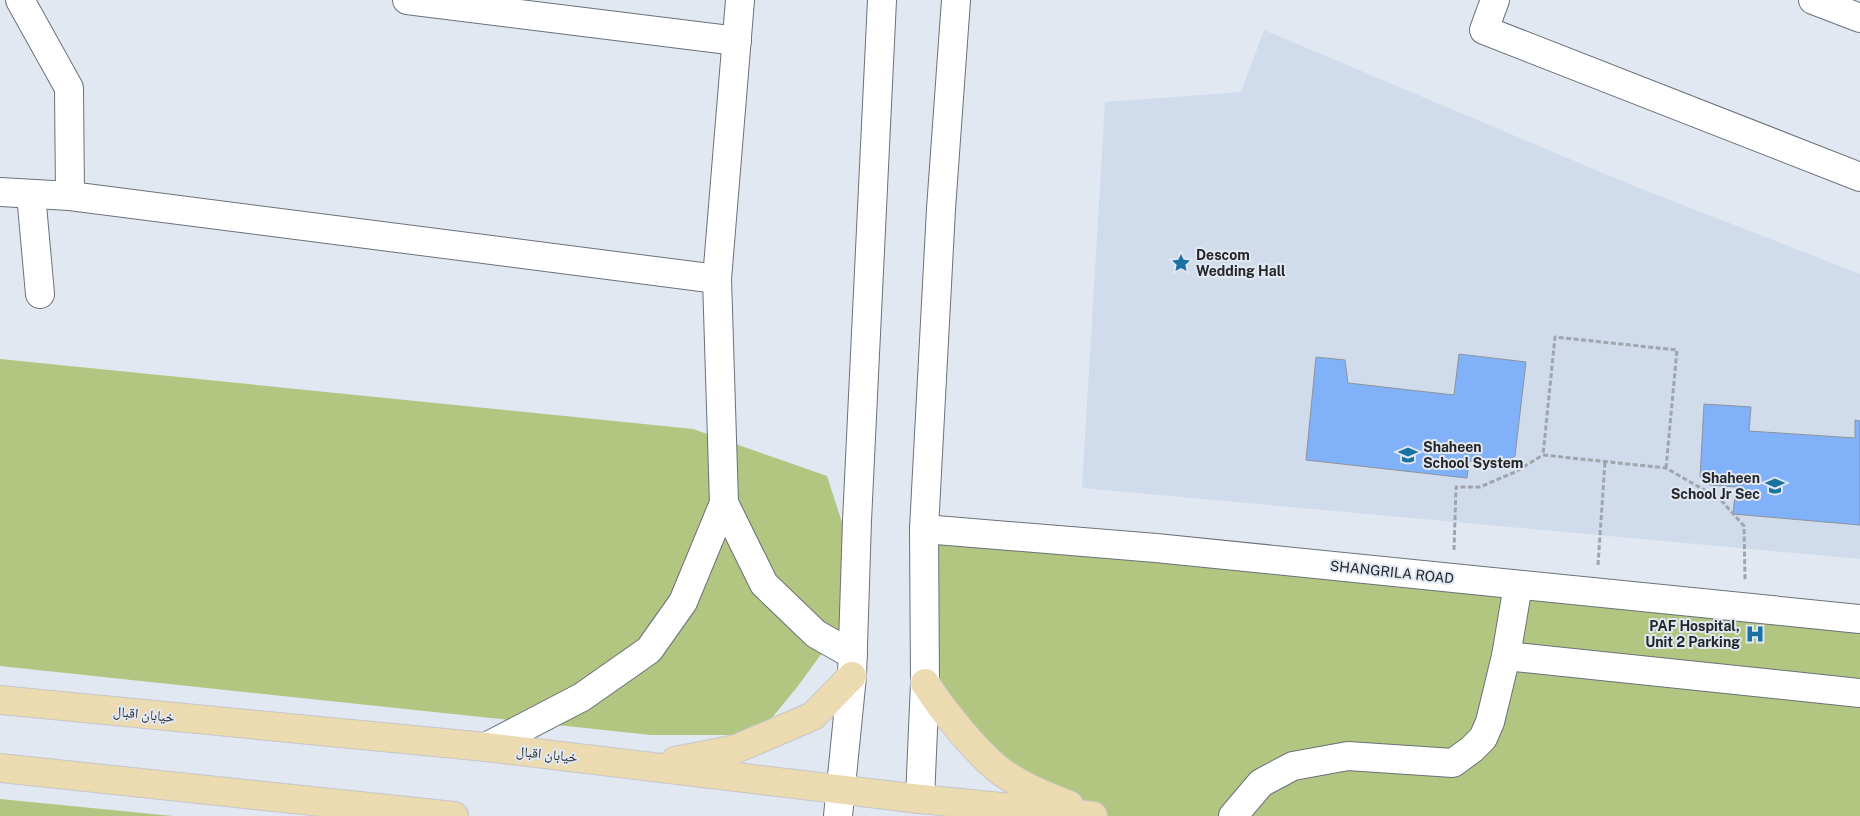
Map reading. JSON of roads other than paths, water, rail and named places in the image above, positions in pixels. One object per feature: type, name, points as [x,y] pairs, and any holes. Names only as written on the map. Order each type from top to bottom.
[{"type":"main road","points":[[652,766],[736,749],[813,716],[853,666]]},
{"type":"main road","points":[[925,683],[980,753],[1003,773],[1044,796],[1098,816]]},
{"type":"main road","name":"خیابان اقبال","points":[[0,700],[486,747],[841,788],[920,799],[1093,816]]},
{"type":"main road","points":[[0,768],[454,816]]},
{"type":"street","points":[[20,0],[69,88],[70,196]]},
{"type":"street","points":[[407,0],[737,41]]},
{"type":"street","points":[[740,0],[716,279],[724,503],[764,584],[816,634],[853,666]]},
{"type":"street","points":[[838,816],[853,666],[857,521],[882,0]]},
{"type":"street","points":[[920,799],[925,683],[924,529],[941,209],[956,0]]},
{"type":"street","points":[[1495,0],[1484,30],[1860,177]]},
{"type":"street","points":[[1813,0],[1860,18]]},
{"type":"street","points":[[0,192],[70,196],[716,279]]},
{"type":"street","points":[[31,194],[40,294]]},
{"type":"street","points":[[486,747],[582,696],[649,650],[683,602],[724,503]]},
{"type":"street","name":"SHANGRILA ROAD","points":[[924,529],[1156,548],[1860,619]]},
{"type":"street","points":[[1233,816],[1261,783],[1293,766],[1348,756],[1453,762],[1472,749],[1483,738],[1490,722],[1506,656],[1518,584]]},
{"type":"street","points":[[1506,656],[1860,693]]},
{"type":"place","name":"Descom Wedding Hall","points":[[1181,263]]},
{"type":"place","name":"Shaheen School System","points":[[1408,455]]},
{"type":"place","name":"Shaheen School Jr Sec","points":[[1775,486]]},
{"type":"place","name":"PAF Hospital, Unit 2 Parking","points":[[1755,634]]}]
